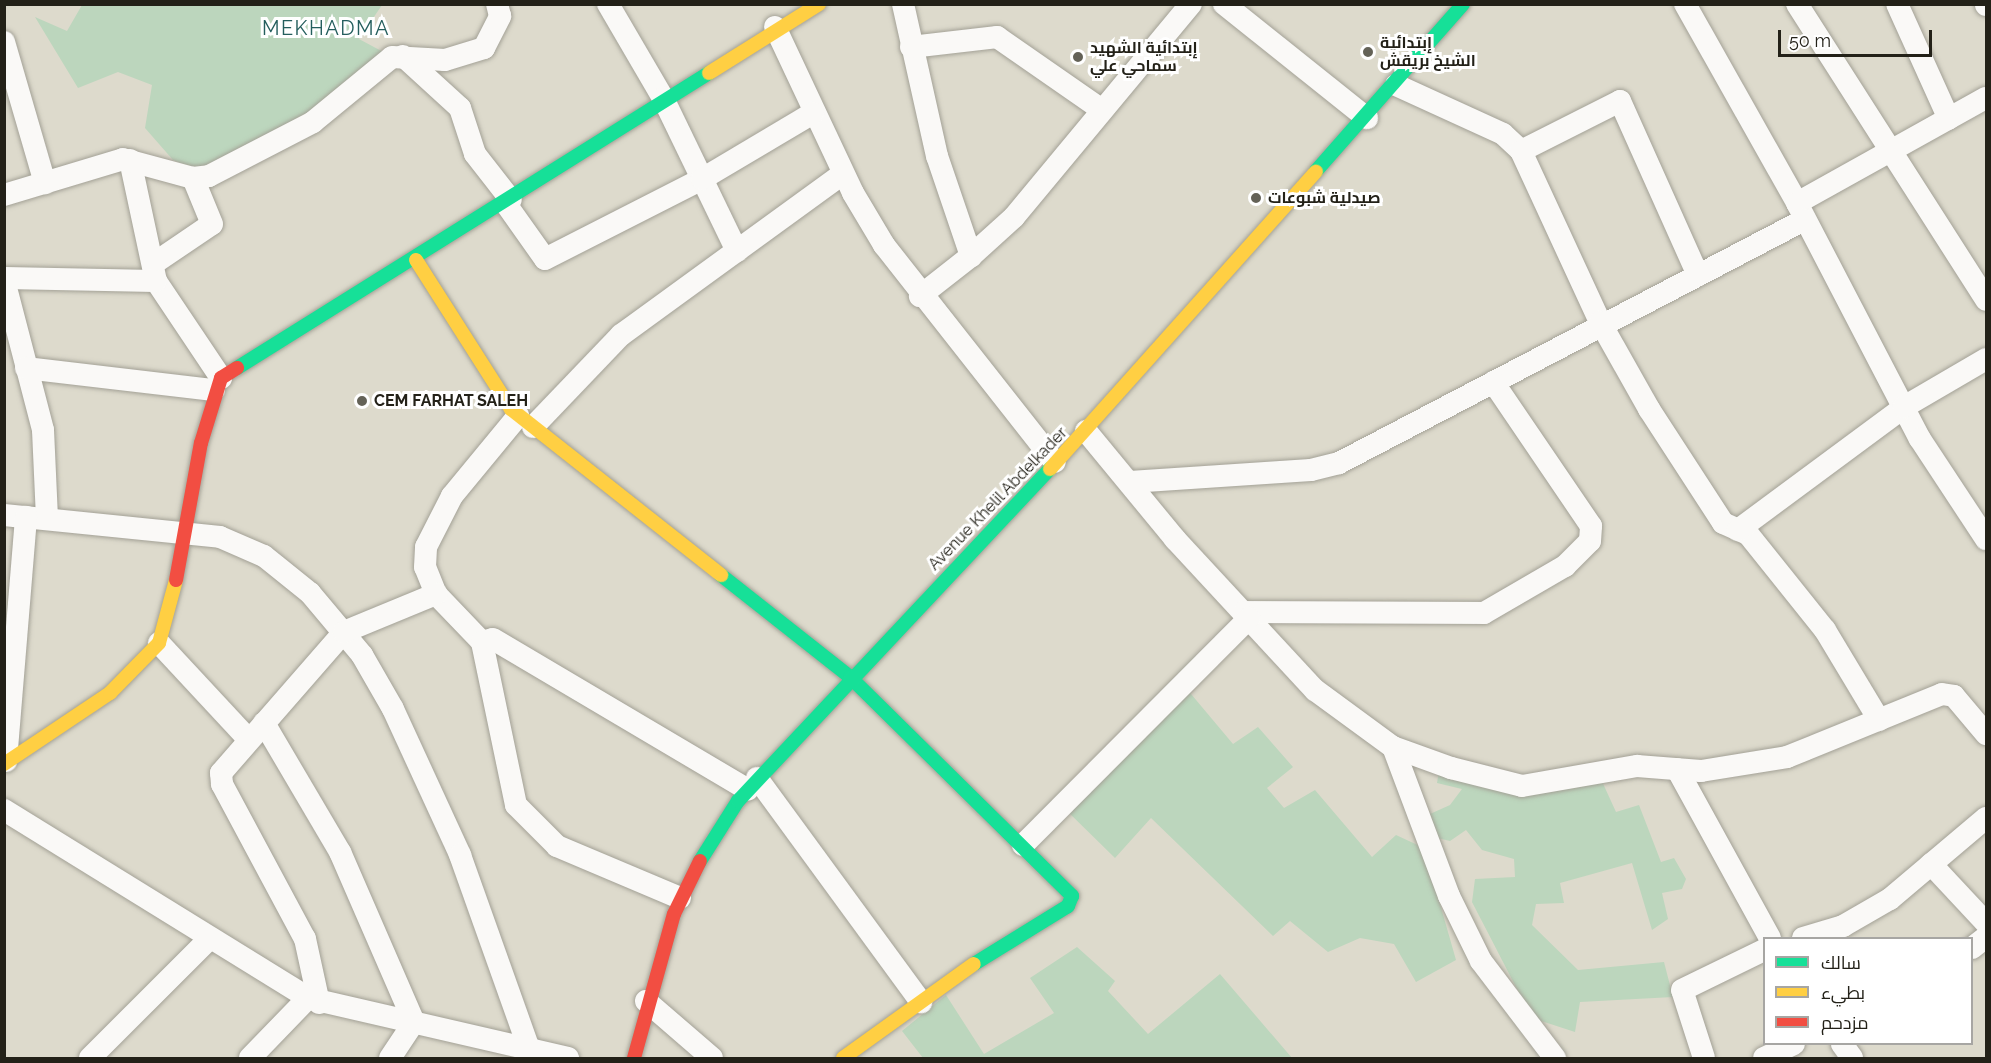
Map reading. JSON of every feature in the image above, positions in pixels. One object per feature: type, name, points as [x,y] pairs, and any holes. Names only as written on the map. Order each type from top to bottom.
[{"type":"street","points":[[4,195],[130,160],[193,178],[223,171],[313,122],[385,60],[403,56],[445,60],[484,48],[500,16],[497,4]]},
{"type":"street","points":[[608,4],[663,98],[737,251]]},
{"type":"street","points":[[903,4],[911,47],[952,208],[971,256]]},
{"type":"street","points":[[920,296],[971,256],[1014,217],[1191,4]]},
{"type":"street","points":[[1224,4],[1367,118]]},
{"type":"street","name":"Avenue Khelil Abdelkader","points":[[634,1059],[646,1001],[680,898],[752,784],[850,677],[1086,431],[1367,118],[1463,4]]},
{"type":"street","points":[[1684,4],[1801,211],[1904,407],[1986,539]]},
{"type":"street","points":[[1797,4],[1888,153],[1986,300]]},
{"type":"street","points":[[1897,4],[1949,119]]},
{"type":"street","points":[[26,368],[217,384],[509,202],[663,98],[805,7]]},
{"type":"street","points":[[775,27],[843,174],[920,296],[1055,462]]},
{"type":"street","points":[[911,47],[997,37],[1102,110]]},
{"type":"street","points":[[4,42],[45,183]]},
{"type":"street","points":[[403,56],[460,108],[475,154],[545,259],[702,179],[813,113]]},
{"type":"street","points":[[1396,85],[1503,134],[1521,151],[1600,322],[1723,523],[1738,530],[1762,550],[1825,630],[1879,720]]},
{"type":"street","points":[[1130,482],[1330,465],[1493,382],[1600,322],[1698,276],[1888,153],[1986,98]]},
{"type":"street","points":[[1521,151],[1620,101],[1698,276]]},
{"type":"street","points":[[5,762],[110,693],[159,643],[171,606],[182,536],[217,384],[154,273],[130,160]]},
{"type":"street","points":[[680,898],[557,846],[516,805],[482,642],[436,594],[425,567],[433,525],[525,422],[621,335],[843,174]]},
{"type":"street","points":[[5,762],[26,517],[43,430],[4,279],[154,273],[212,224],[193,178]]},
{"type":"street","points":[[416,260],[525,422],[850,677],[1070,892],[1072,901],[921,1002],[843,1059]]},
{"type":"street","points":[[1738,530],[1904,407],[1986,358]]},
{"type":"street","points":[[1023,845],[1247,615],[1484,613],[1565,566],[1590,541],[1591,526],[1493,382]]},
{"type":"street","points":[[1086,431],[1175,539],[1315,690],[1393,747],[1522,786],[1637,766],[1701,771],[1787,757],[1948,694],[1986,734]]},
{"type":"street","points":[[26,517],[182,536],[220,537],[264,556],[300,583],[344,632],[381,685],[426,777],[460,855],[529,1049]]},
{"type":"street","points":[[313,1000],[305,939],[222,783],[224,768],[344,632],[436,594]]},
{"type":"street","points":[[482,642],[493,639],[752,784],[921,1002]]},
{"type":"street","points":[[159,643],[249,740]]},
{"type":"street","points":[[264,723],[340,852],[414,1023]]},
{"type":"street","points":[[1393,747],[1449,896],[1481,961],[1555,1059]]},
{"type":"street","points":[[1677,770],[1769,937]]},
{"type":"street","points":[[4,810],[208,940],[313,1000],[568,1059]]},
{"type":"street","points":[[1808,937],[1858,919],[1931,864],[1986,818]]},
{"type":"street","points":[[1931,864],[1986,923]]},
{"type":"street","points":[[1973,947],[1986,937]]},
{"type":"street","points":[[90,1059],[208,940]]},
{"type":"street","points":[[1704,1059],[1682,990],[1763,950]]},
{"type":"street","points":[[250,1059],[313,1000]]},
{"type":"street","points":[[646,1001],[712,1059]]},
{"type":"street","points":[[390,1059],[414,1023]]},
{"type":"street","points":[[1764,1059],[1792,1045]]},
{"type":"street","points":[[1843,1045],[1852,1059]]},
{"type":"green space","points":[[82,5],[382,5],[359,39],[387,54],[314,119],[201,171],[173,160],[145,128],[152,85],[118,72],[78,88],[35,17],[67,31]]},
{"type":"green space","points":[[1186,688],[1233,744],[1258,727],[1293,767],[1267,788],[1284,808],[1315,790],[1372,857],[1396,835],[1424,848],[1456,960],[1416,982],[1394,944],[1360,938],[1328,952],[1290,921],[1273,936],[1151,818],[1115,858],[1064,808]]},
{"type":"green space","points":[[1439,771],[1467,781],[1600,777],[1616,812],[1639,805],[1661,862],[1674,858],[1686,879],[1682,889],[1662,893],[1668,919],[1652,930],[1632,863],[1560,883],[1564,903],[1536,904],[1532,925],[1578,970],[1664,962],[1673,997],[1580,1002],[1575,1032],[1532,1018],[1472,902],[1475,879],[1515,877],[1514,859],[1482,850],[1466,830],[1450,841],[1429,836],[1430,814],[1450,805],[1462,789],[1437,783]]},
{"type":"green space","points":[[1077,947],[1115,981],[1108,991],[1148,1034],[1220,974],[1292,1058],[923,1058],[902,1031],[946,995],[984,1054],[1054,1013],[1030,978]]},
{"type":"traffic: fast","points":[[1316,171],[1463,4]]},
{"type":"traffic: fast","points":[[237,368],[709,73]]},
{"type":"traffic: fast","points":[[700,861],[738,801],[1050,469]]},
{"type":"traffic: fast","points":[[721,575],[850,677],[1072,896],[1068,906],[974,964]]},
{"type":"traffic: slow","points":[[709,73],[819,4]]},
{"type":"traffic: slow","points":[[1050,469],[1316,171]]},
{"type":"traffic: slow","points":[[416,260],[511,409],[721,575]]},
{"type":"traffic: slow","points":[[4,764],[110,693],[159,643],[176,580]]},
{"type":"traffic: slow","points":[[843,1058],[974,964]]},
{"type":"traffic: jam","points":[[176,580],[201,443],[221,378],[237,368]]},
{"type":"traffic: jam","points":[[634,1058],[674,914],[700,861]]},
{"type":"place","name":"إبتدائية الشيخ بريقش","points":[[1368,52]]},
{"type":"place","name":"إبتدائية الشهيد سماحي علي","points":[[1078,57]]},
{"type":"place","name":"صيدلية شبوعات","points":[[1256,198]]},
{"type":"place","name":"CEM FARHAT SALEH","points":[[362,401]]},
{"type":"district","name":"MEKHADMA","points":[[326,28]]}]
